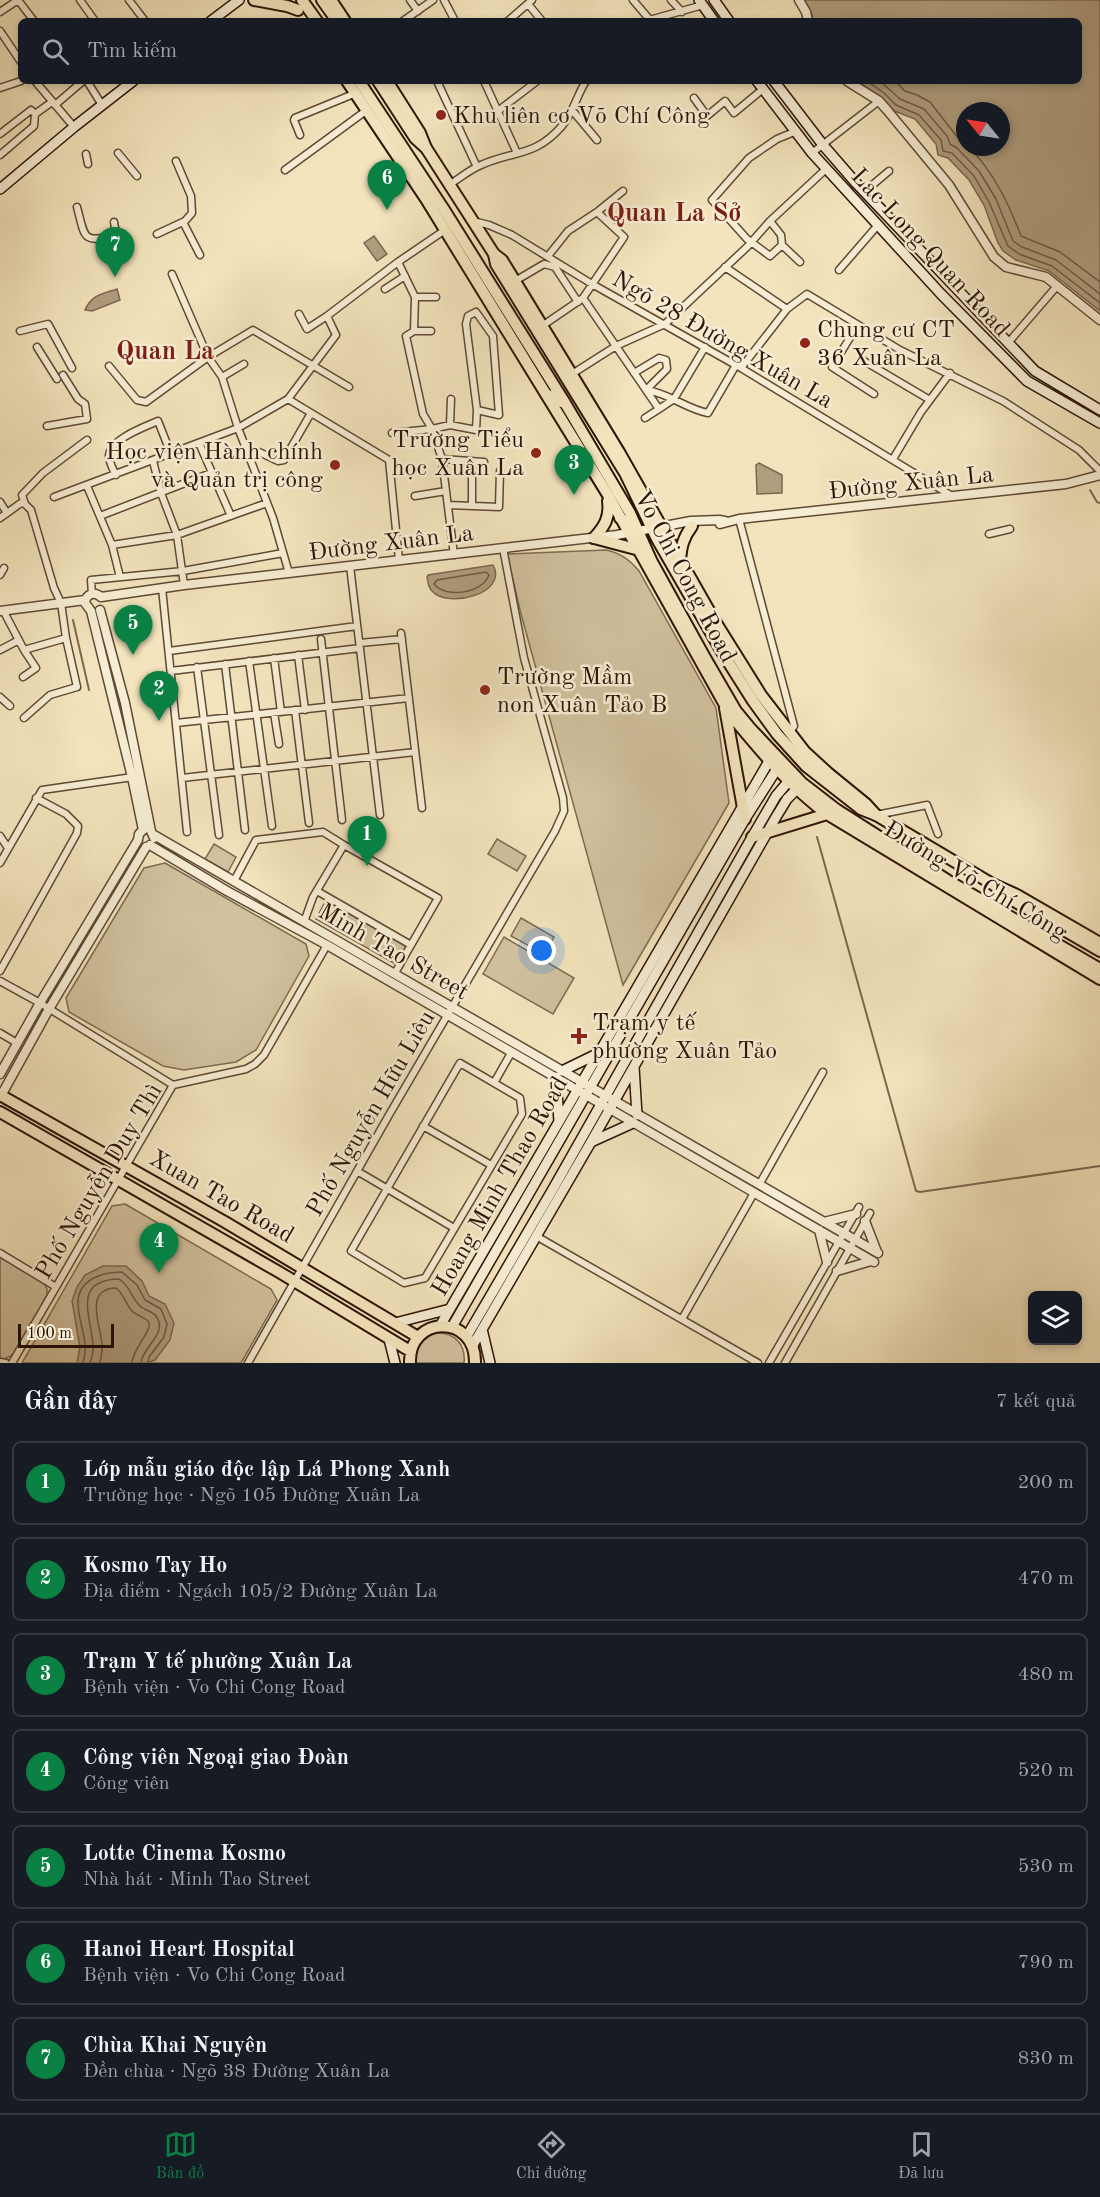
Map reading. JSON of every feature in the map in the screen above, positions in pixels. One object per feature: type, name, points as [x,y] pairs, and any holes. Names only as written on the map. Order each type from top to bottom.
[{"type":"main road","points":[[215,18],[238,0]]},
{"type":"main road","points":[[254,0],[287,6],[300,5]]},
{"type":"main road","points":[[291,0],[314,18]]},
{"type":"main road","points":[[322,0],[335,18]]},
{"type":"main road","points":[[331,0],[343,18]]},
{"type":"main road","points":[[714,0],[727,18]]},
{"type":"main road","points":[[701,3],[712,18]]},
{"type":"main road","points":[[0,189],[129,84]]},
{"type":"main road","name":"Vo Chi Cong Road","points":[[349,84],[445,230],[620,518],[633,532]]},
{"type":"main road","name":"Vo Chi Cong Road","points":[[361,84],[443,208],[565,403],[630,513],[633,532]]},
{"type":"main road","name":"Vo Chi Cong Road","points":[[380,84],[415,138],[426,147],[448,185],[515,281],[572,375],[722,652],[777,734],[806,766],[861,809],[876,814],[994,885],[1006,896],[1100,951]]},
{"type":"main road","points":[[389,84],[420,133],[426,147]]},
{"type":"main road","name":"Lac Long Quan Road","points":[[776,84],[823,145],[864,192],[1035,371],[1100,410]]},
{"type":"main road","name":"Lac Long Quan Road","points":[[760,85],[794,132],[826,169],[941,294],[1027,381],[1100,423]]},
{"type":"main road","name":"Vo Chi Cong Road","points":[[494,254],[496,264],[641,499]]},
{"type":"main road","points":[[546,394],[565,403]]},
{"type":"main road","points":[[608,495],[609,510],[606,523],[594,538],[642,550]]},
{"type":"main road","points":[[680,562],[681,546],[689,525]]},
{"type":"main road","name":"Vo Chi Cong Road","points":[[655,527],[668,542],[748,675],[813,759],[876,814]]},
{"type":"main road","points":[[633,532],[657,576]]},
{"type":"main road","name":"Vo Chi Cong Road","points":[[657,576],[728,709],[779,766],[821,806],[876,836],[1100,969]]},
{"type":"main road","name":"Vo Chi Cong Road","points":[[657,576],[736,711],[771,757]]},
{"type":"main road","points":[[728,709],[750,728]]},
{"type":"main road","points":[[728,709],[745,819]]},
{"type":"main road","name":"Hoang Minh Thao Road","points":[[582,1093],[599,1053],[639,994],[742,805],[771,757]]},
{"type":"main road","name":"Hoang Minh Thao Road","points":[[446,1327],[450,1309],[779,766]]},
{"type":"main road","name":"Hoang Minh Thao Road","points":[[470,1341],[482,1329],[536,1236],[600,1104],[630,1062],[795,782]]},
{"type":"main road","name":"Hoang Minh Thao Road","points":[[470,1341],[557,1191],[591,1142],[612,1105],[630,1062],[752,837],[776,796],[795,782]]},
{"type":"main road","points":[[752,837],[767,833],[821,806]]},
{"type":"main road","name":"Đường Võ Chí Công","points":[[821,806],[1100,979]]},
{"type":"main road","name":"Vo Chi Cong Road","points":[[994,885],[1009,890],[1100,943]]},
{"type":"main road","points":[[563,1124],[559,1074],[599,1053]]},
{"type":"main road","points":[[591,1142],[637,1119],[630,1062]]},
{"type":"main road","name":"Xuan Tao Road","points":[[1,1097],[126,1165],[418,1337]]},
{"type":"main road","name":"Xuan Tao Road","points":[[0,1112],[294,1281],[410,1351]]},
{"type":"main road","name":"Hoang Minh Thao Road","points":[[446,1327],[563,1124]]},
{"type":"main road","points":[[395,1323],[450,1309]]},
{"type":"main road","points":[[410,1363],[410,1351],[418,1337],[433,1327],[446,1327],[470,1341],[476,1363]]},
{"type":"main road","points":[[482,1329],[490,1363]]},
{"type":"main road","points":[[389,1339],[395,1363]]},
{"type":"street","points":[[0,12],[18,0],[32,18]]},
{"type":"street","points":[[80,0],[93,18]]},
{"type":"street","points":[[129,0],[143,18]]},
{"type":"street","points":[[410,0],[418,11]]},
{"type":"street","points":[[408,18],[433,0]]},
{"type":"street","points":[[444,0],[453,18]]},
{"type":"street","points":[[633,0],[646,18]]},
{"type":"street","points":[[671,0],[682,12]]},
{"type":"street","points":[[799,0],[807,18]]},
{"type":"street","points":[[511,18],[530,2],[540,18]]},
{"type":"street","points":[[659,18],[682,12],[701,3]]},
{"type":"street","points":[[0,32],[18,58]]},
{"type":"street","points":[[1,86],[18,82]]},
{"type":"street","points":[[37,84],[74,127]]},
{"type":"street","points":[[35,114],[54,104],[81,84]]},
{"type":"street","points":[[87,84],[102,105]]},
{"type":"street","points":[[438,84],[477,167]]},
{"type":"street","points":[[485,84],[517,153]]},
{"type":"street","points":[[498,111],[533,84]]},
{"type":"street","points":[[448,185],[477,167],[538,147],[564,124],[585,84]]},
{"type":"street","points":[[852,84],[879,101],[949,185],[994,256],[1006,267],[1040,275],[1100,320]]},
{"type":"street","points":[[694,98],[706,116],[725,101],[734,113],[760,85]]},
{"type":"street","points":[[300,135],[295,118],[356,93]]},
{"type":"street","points":[[812,153],[879,101]]},
{"type":"street","points":[[0,134],[32,110],[35,114]]},
{"type":"street","points":[[285,170],[367,110]]},
{"type":"street","points":[[572,110],[597,140]]},
{"type":"street","points":[[0,155],[34,126],[35,114]]},
{"type":"street","points":[[782,245],[770,255],[747,239],[712,200],[749,158],[777,139],[794,132]]},
{"type":"street","points":[[118,153],[137,176]]},
{"type":"street","points":[[86,154],[88,165]]},
{"type":"street","points":[[157,234],[183,222],[192,213],[191,196],[176,161]]},
{"type":"street","points":[[572,375],[616,346],[665,324],[826,169]]},
{"type":"street","points":[[864,192],[889,171]]},
{"type":"street","points":[[548,256],[568,231],[597,212],[622,191]]},
{"type":"street","points":[[77,207],[85,234],[90,238],[98,240],[116,234],[114,222]]},
{"type":"street","points":[[542,326],[580,300],[624,237],[597,212]]},
{"type":"street","name":"Ngõ 28 Đường Xuân La","points":[[472,221],[489,225],[512,235],[592,284],[739,367],[953,496]]},
{"type":"street","points":[[770,221],[781,235],[782,245],[800,262]]},
{"type":"street","points":[[183,222],[200,255]]},
{"type":"street","points":[[839,270],[878,225]]},
{"type":"street","points":[[299,314],[307,329],[445,230]]},
{"type":"street","points":[[398,262],[415,297],[414,331]]},
{"type":"street","points":[[515,281],[544,264],[555,267],[616,346],[659,409]]},
{"type":"street","points":[[725,267],[787,309]]},
{"type":"street","points":[[172,274],[208,357],[222,377],[237,428],[267,503],[289,573]]},
{"type":"street","points":[[385,289],[405,276]]},
{"type":"street","points":[[1008,343],[1057,286]]},
{"type":"street","points":[[646,390],[660,392],[700,411],[710,412],[739,367],[787,309],[807,294],[900,350],[1003,401],[1079,450],[1100,471]]},
{"type":"street","points":[[415,297],[436,297]]},
{"type":"street","points":[[392,433],[432,429],[450,424],[476,430],[477,410],[466,333],[468,316],[474,312],[493,336],[498,415],[477,410]]},
{"type":"street","points":[[54,497],[237,428],[288,399],[336,335],[327,316]]},
{"type":"street","points":[[20,331],[48,324],[72,368]]},
{"type":"street","points":[[109,366],[137,400],[146,402],[208,357],[253,330],[349,387]]},
{"type":"street","points":[[431,331],[414,331],[406,336],[423,414],[432,429],[442,459],[454,555]]},
{"type":"street","points":[[851,336],[832,367],[873,394]]},
{"type":"street","points":[[37,347],[78,399],[85,404],[87,419],[47,426]]},
{"type":"street","points":[[645,418],[674,399],[705,347]]},
{"type":"street","points":[[634,373],[658,358],[666,360],[667,369],[646,390]]},
{"type":"street","points":[[864,361],[930,400]]},
{"type":"street","points":[[222,377],[244,364]]},
{"type":"street","points":[[893,459],[950,373]]},
{"type":"street","points":[[288,399],[389,460],[399,560]]},
{"type":"street","points":[[450,424],[451,399]]},
{"type":"street","points":[[247,452],[259,452],[278,461],[284,460],[311,413]]},
{"type":"street","points":[[116,475],[109,456],[111,449],[120,440],[158,421],[171,454]]},
{"type":"street","points":[[24,718],[50,695],[77,687],[61,603],[54,588],[31,510],[25,504],[22,495],[43,473],[87,440]]},
{"type":"street","points":[[199,443],[231,516]]},
{"type":"street","points":[[442,459],[484,462]]},
{"type":"street","points":[[153,461],[160,493],[177,536],[184,585]]},
{"type":"street","points":[[472,462],[472,506]]},
{"type":"street","points":[[448,506],[499,507],[500,471]]},
{"type":"street","points":[[100,516],[211,474]]},
{"type":"street","name":"Đường Xuân La","points":[[2,611],[184,585],[594,538],[655,527],[718,525],[739,519],[1066,484],[1100,475]]},
{"type":"street","points":[[87,486],[112,545],[120,577]]},
{"type":"street","points":[[415,496],[446,491]]},
{"type":"street","points":[[0,502],[7,513]]},
{"type":"street","points":[[0,518],[21,503],[25,504]]},
{"type":"street","points":[[112,545],[177,536],[267,503]]},
{"type":"street","points":[[739,519],[791,730]]},
{"type":"street","points":[[989,534],[1010,529]]},
{"type":"street","name":"Phố Nguyễn Hữu Liêu","points":[[248,1363],[449,1011],[555,831],[564,811],[524,658],[503,548]]},
{"type":"street","points":[[1,1097],[49,1009],[148,846],[153,842],[91,611],[86,606],[93,597],[91,580],[183,571],[283,553]]},
{"type":"street","points":[[350,566],[380,815]]},
{"type":"street","points":[[162,588],[187,832]]},
{"type":"street","points":[[93,597],[103,604],[100,610],[125,703],[136,776]]},
{"type":"street","points":[[91,611],[100,610]]},
{"type":"street","points":[[2,611],[36,668],[23,677]]},
{"type":"street","points":[[169,651],[357,626]]},
{"type":"street","points":[[171,671],[323,652],[401,636],[422,808]]},
{"type":"street","points":[[24,650],[66,638]]},
{"type":"street","points":[[321,639],[342,820]]},
{"type":"street","points":[[0,650],[19,640]]},
{"type":"street","points":[[298,655],[305,710]]},
{"type":"street","points":[[274,658],[279,744]]},
{"type":"street","points":[[249,661],[272,826]]},
{"type":"street","points":[[225,664],[245,830]]},
{"type":"street","points":[[197,667],[219,835]]},
{"type":"street","points":[[0,697],[10,706]]},
{"type":"street","points":[[176,723],[409,698]]},
{"type":"street","points":[[295,710],[309,823]]},
{"type":"street","points":[[183,778],[415,753]]},
{"type":"street","points":[[0,863],[42,790],[136,776]]},
{"type":"street","points":[[0,971],[77,833],[78,826],[66,814],[36,798]]},
{"type":"street","points":[[876,814],[927,805],[938,834]]},
{"type":"street","points":[[0,1074],[138,840],[139,834],[149,832]]},
{"type":"street","name":"Minh Tao Street","points":[[149,832],[395,973],[512,1053],[559,1074],[600,1104],[612,1105]]},
{"type":"street","points":[[234,881],[256,840],[323,832],[438,898],[395,973]]},
{"type":"street","points":[[0,836],[8,848]]},
{"type":"street","points":[[138,840],[141,845],[148,846]]},
{"type":"street","points":[[304,922],[317,891],[344,845]]},
{"type":"street","name":"Minh Tao Street","points":[[148,846],[449,1011],[612,1105]]},
{"type":"street","points":[[317,891],[411,945]]},
{"type":"street","name":"Phố Nguyễn Duy Thì","points":[[12,1363],[173,1085],[246,1069],[255,1064],[264,1055],[327,945]]},
{"type":"street","points":[[0,981],[173,1085]]},
{"type":"street","points":[[0,1033],[17,1043]]},
{"type":"street","points":[[494,1083],[512,1053]]},
{"type":"street","points":[[460,1063],[494,1083],[520,1098],[522,1114],[425,1278],[404,1283],[351,1251],[460,1063]]},
{"type":"street","points":[[682,1319],[824,1072]]},
{"type":"street","points":[[612,1105],[822,1226],[842,1238],[850,1248],[872,1261],[837,1271]]},
{"type":"street","points":[[423,1126],[491,1165]]},
{"type":"street","points":[[357,1171],[454,1228]]},
{"type":"street","points":[[822,1226],[858,1210]]},
{"type":"street","points":[[769,1363],[858,1210]]},
{"type":"street","points":[[842,1238],[855,1240],[877,1253],[868,1217]]},
{"type":"street","points":[[785,1363],[868,1217]]},
{"type":"street","points":[[822,1226],[827,1262]]},
{"type":"street","points":[[536,1236],[758,1363]]},
{"type":"street","points":[[0,1253],[56,1287]]},
{"type":"street","points":[[0,1362],[6,1363]]},
{"type":"shaded area","points":[[606,550],[624,557],[639,571],[716,708],[729,803],[623,985],[521,614],[507,554]]},
{"type":"shaded area","points":[[497,839],[526,856],[517,871],[488,854]]},
{"type":"shaded area","points":[[214,844],[236,857],[228,872],[205,859]]},
{"type":"shaded area","points":[[165,863],[306,944],[309,956],[256,1050],[236,1062],[184,1070],[163,1066],[69,1012],[66,998],[144,868]]},
{"type":"shaded area","points":[[326,900],[410,947],[399,966],[316,919]]},
{"type":"shaded area","points":[[521,918],[554,937],[544,954],[511,936]]},
{"type":"shaded area","points":[[504,937],[574,978],[553,1014],[483,974]]},
{"type":"shaded area","points":[[125,1204],[271,1289],[277,1300],[241,1363],[22,1363],[112,1206]]},
{"type":"shaded area","points":[[0,1256],[44,1283],[47,1295],[18,1349],[10,1356],[0,1359]]},
{"type":"shaded area","points":[[436,1333],[442,1333],[458,1340],[463,1350],[464,1363],[415,1363],[420,1344]]},
{"type":"water","points":[[802,0],[1100,0],[1100,311],[1049,271],[1016,260],[1003,251],[984,205],[969,180],[948,158],[938,155],[936,144],[915,119],[892,110],[881,98],[860,84],[1082,84],[1082,18],[812,18],[812,14]]},
{"type":"water","points":[[374,236],[387,254],[377,261],[364,243]]},
{"type":"water","points":[[117,289],[120,300],[92,311],[85,310],[94,298]]},
{"type":"water","points":[[759,463],[782,475],[782,493],[757,494],[756,465]]},
{"type":"water","points":[[493,565],[496,575],[492,584],[485,591],[474,596],[450,599],[440,596],[429,586],[428,575]]},
{"type":"water","points":[[103,1266],[126,1266],[142,1281],[149,1296],[165,1304],[174,1323],[170,1340],[155,1360],[147,1363],[77,1363],[80,1347],[72,1301],[85,1275]]},
{"type":"waterway","points":[[1090,490],[1100,503]]},
{"type":"waterway","points":[[73,620],[89,690]]},
{"type":"waterway","points":[[817,837],[916,1191],[1100,1166]]},
{"type":"place","name":"Khu liên cơ Võ Chí Công","points":[[441,115]]},
{"type":"place","name":"Hanoi Heart Hospital","points":[[387,210]]},
{"type":"place","name":"Chùa Khai Nguyên","points":[[115,277]]},
{"type":"place","name":"Chung cư CT 36 Xuân La","points":[[805,343]]},
{"type":"place","name":"Trường Tiểu học Xuân La","points":[[536,453]]},
{"type":"place","name":"Học viện Hành chính và Quản trị công","points":[[335,465]]},
{"type":"place","name":"Trạm Y tế phường Xuân La","points":[[574,495]]},
{"type":"place","name":"Lotte Cinema Kosmo","points":[[133,655]]},
{"type":"place","name":"Trường Mầm non Xuân Tảo B","points":[[485,690]]},
{"type":"place","name":"Kosmo Tay Ho","points":[[159,721]]},
{"type":"place","name":"Lớp mẫu giáo độc lập Lá Phong Xanh","points":[[367,866]]},
{"type":"place","name":"Trạm y tế phường Xuân Tảo","points":[[579,1036]]},
{"type":"place","name":"Công viên Ngoại giao Đoàn","points":[[159,1273]]},
{"type":"district","name":"Quan La Sở","points":[[674,212]]},
{"type":"district","name":"Quan La","points":[[165,350]]}]
